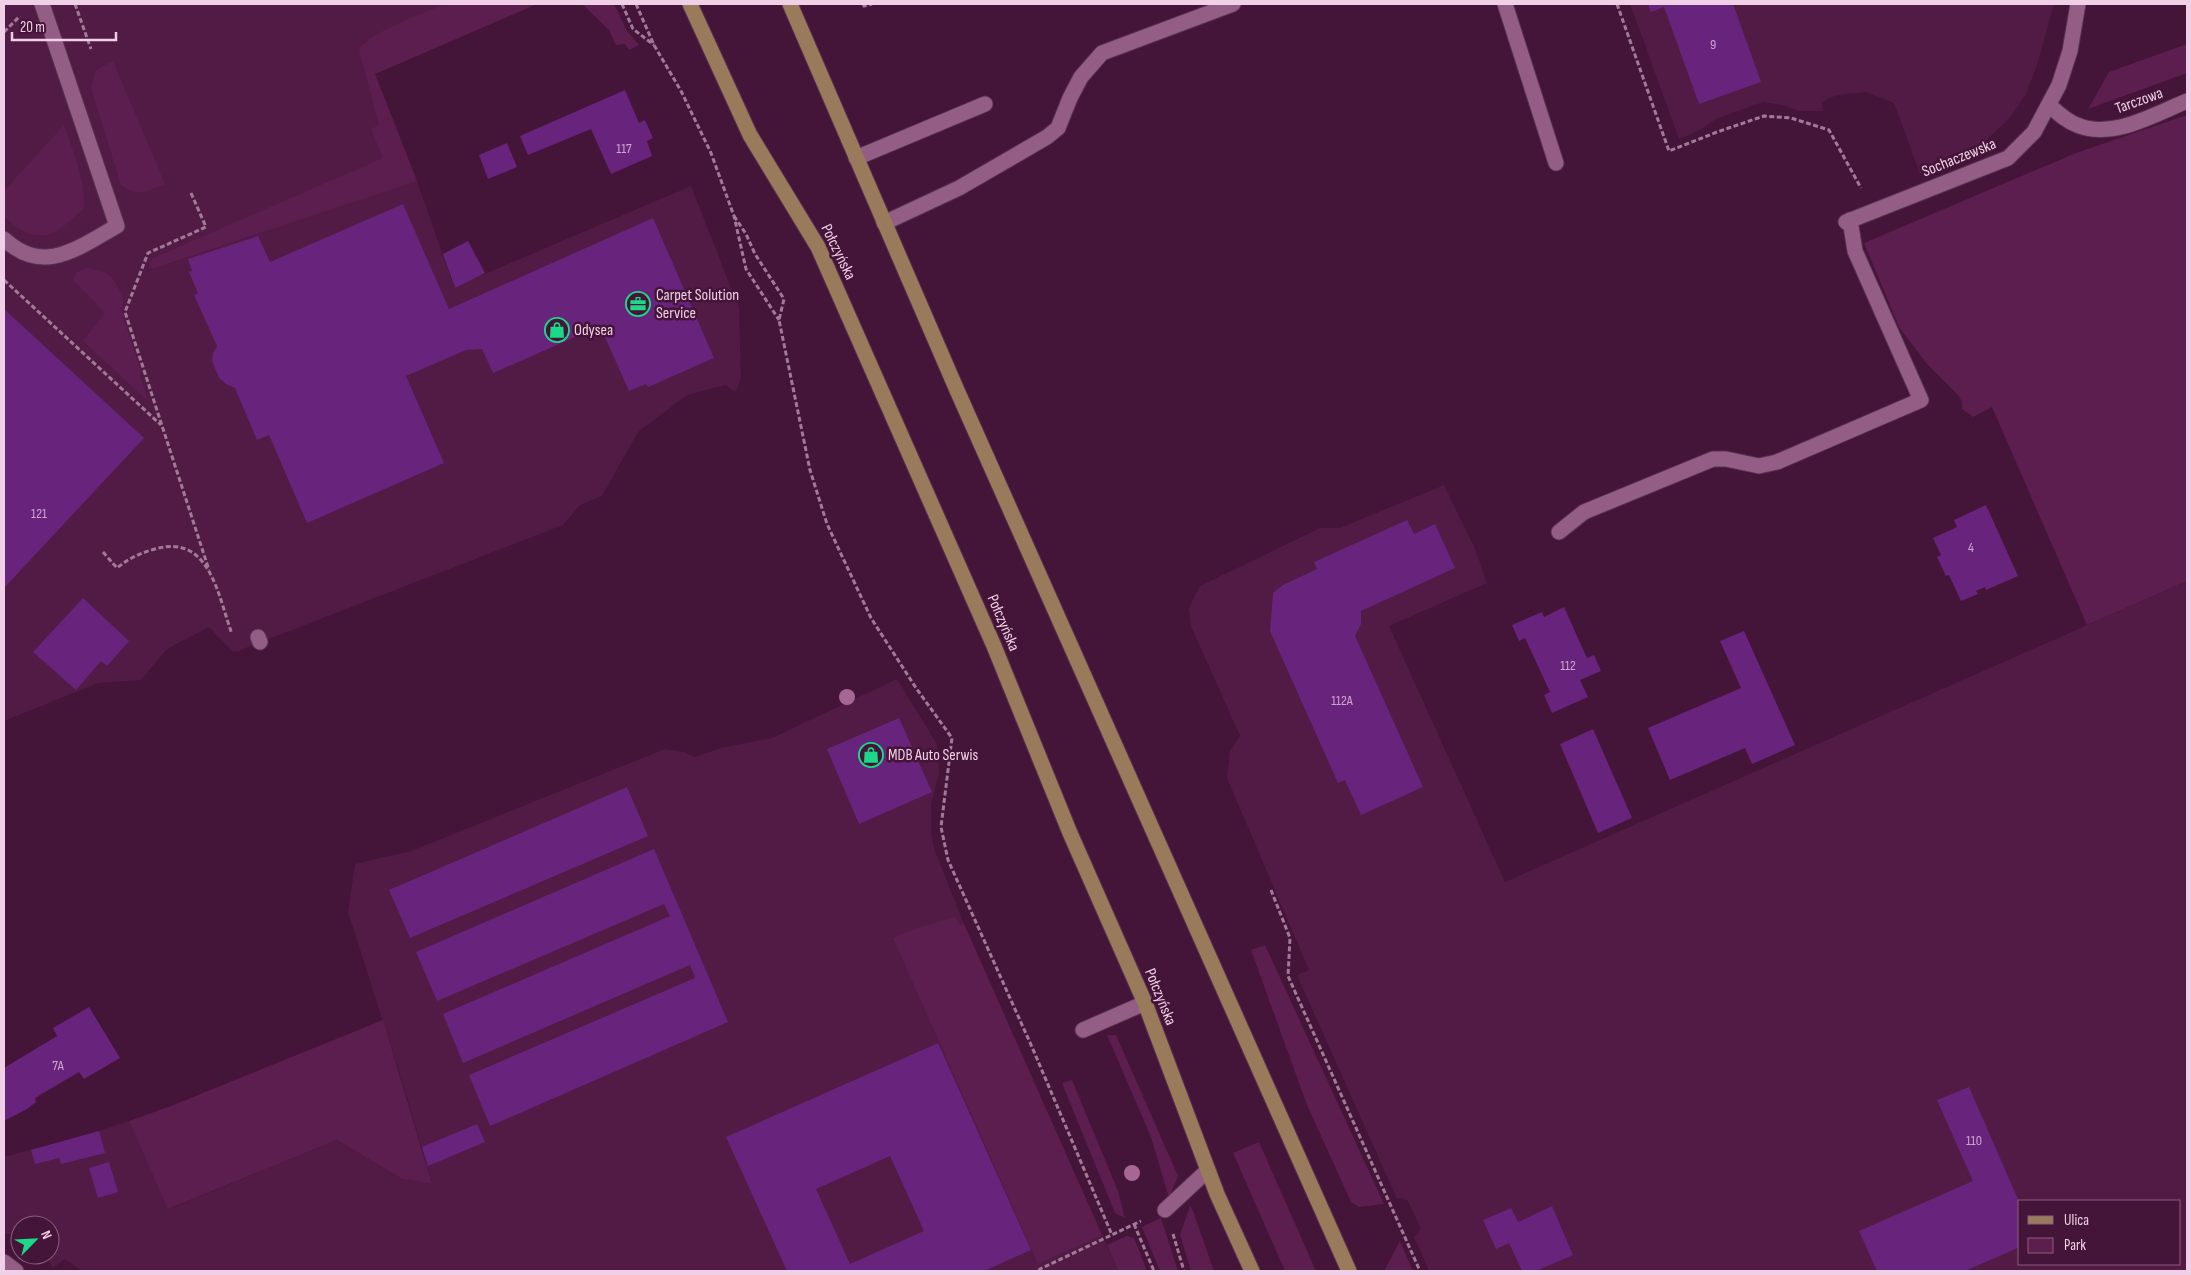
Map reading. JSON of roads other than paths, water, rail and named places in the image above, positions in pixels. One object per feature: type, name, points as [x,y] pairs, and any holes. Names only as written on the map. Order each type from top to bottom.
[{"type":"main road","name":"Połczyńska","points":[[690,4],[750,135],[818,247],[994,646],[1070,833],[1145,1003],[1208,1170],[1252,1271]]},
{"type":"main road","points":[[790,4],[884,223],[1349,1271]]},
{"type":"street","points":[[4,239],[15,250],[28,256],[50,257],[66,254],[116,226],[42,4]]},
{"type":"street","points":[[884,223],[958,188],[1047,137],[1058,128],[1081,77],[1102,53],[1233,4]]},
{"type":"street","points":[[1504,4],[1556,163]]},
{"type":"street","name":"Sochaczewska","points":[[1559,532],[1584,512],[1713,459],[1726,459],[1759,466],[1777,462],[1921,400],[1856,251],[1848,221],[2008,158],[2034,132],[2060,85],[2070,50],[2078,4]]},
{"type":"street","name":"Tarczowa","points":[[2049,105],[2063,117],[2078,125],[2094,130],[2118,128],[2187,102]]},
{"type":"street","points":[[856,158],[985,104]]},
{"type":"street","points":[[1083,1030],[1145,1003]]},
{"type":"street","points":[[1165,1210],[1208,1170]]},
{"type":"street","points":[[4,1262],[16,1271]]},
{"type":"place","name":"Carpet Solution Service","points":[[638,304]]},
{"type":"place","name":"Odysea","points":[[557,330]]},
{"type":"place","name":"MDB Auto Serwis","points":[[871,755]]}]
